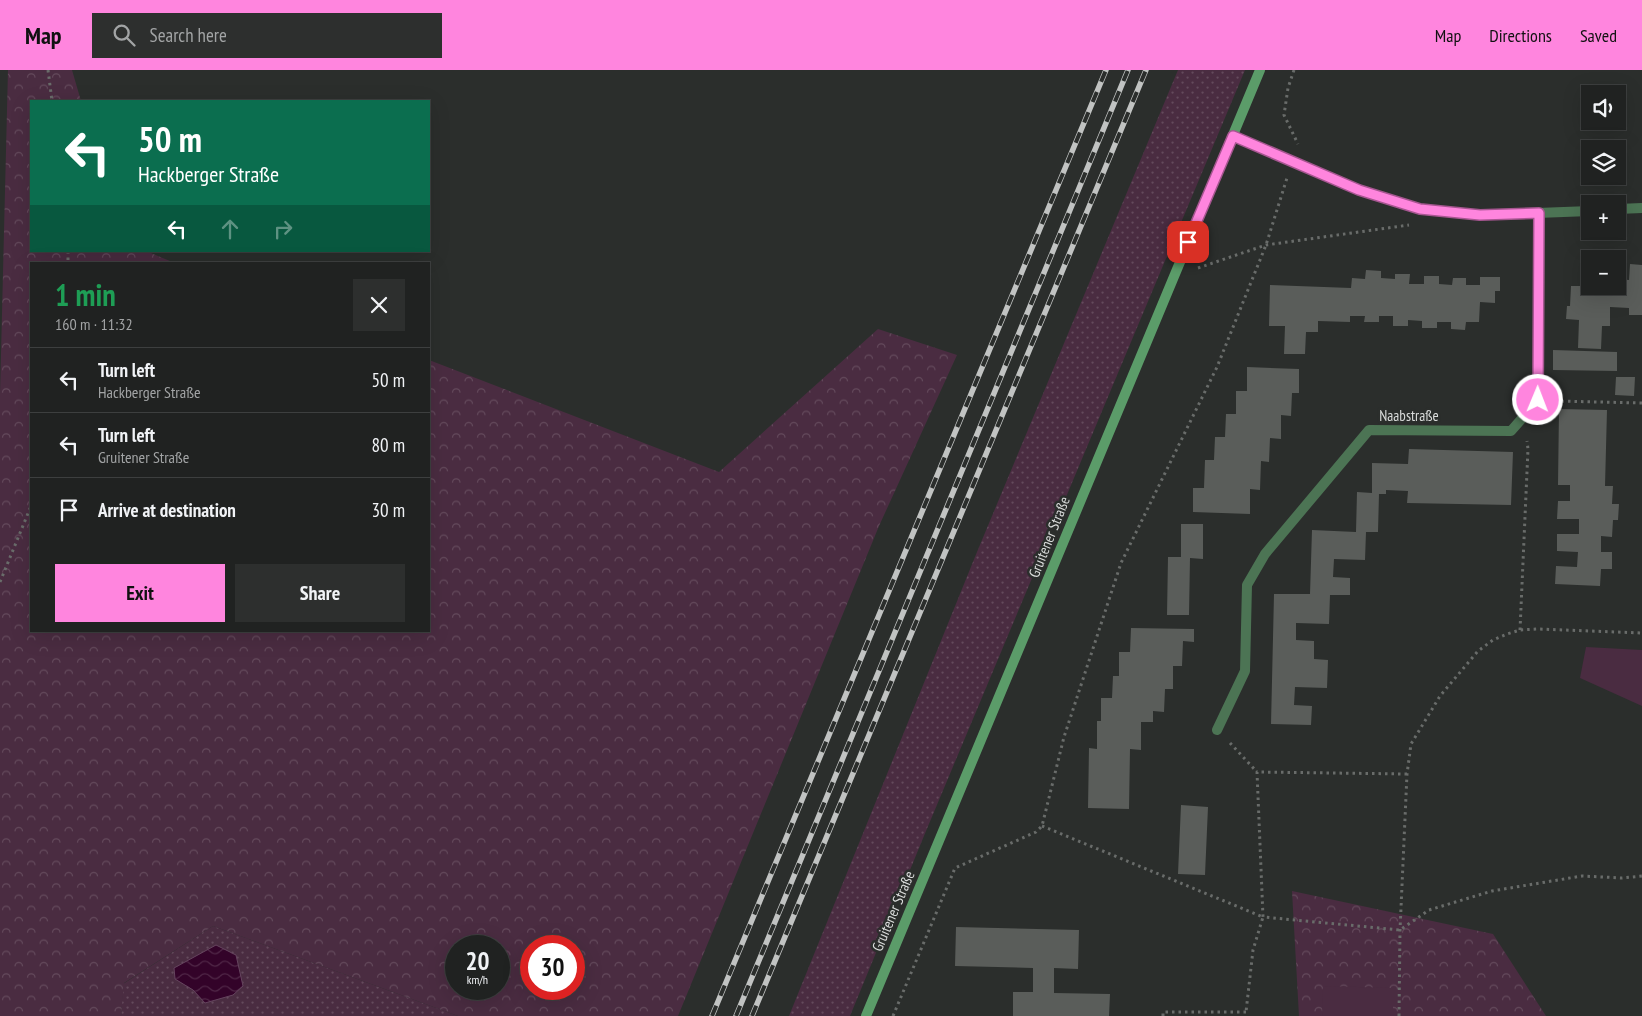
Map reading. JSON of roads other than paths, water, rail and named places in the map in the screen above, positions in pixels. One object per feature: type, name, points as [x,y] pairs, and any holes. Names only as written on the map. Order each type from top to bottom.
[{"type":"main road","name":"Gruitener Straße","points":[[866,1016],[1260,70]]},
{"type":"street","points":[[1233,136],[1359,190],[1420,209],[1480,215],[1581,211]]},
{"type":"street","points":[[1626,209],[1642,208]]},
{"type":"street","name":"Naabstraße","points":[[1217,730],[1245,671],[1247,585],[1265,554],[1368,430],[1511,431],[1538,400],[1539,213]]},
{"type":"water","points":[[216,945],[236,955],[243,986],[233,995],[205,1003],[193,990],[175,979],[174,968]]},
{"type":"railway","points":[[712,1016],[1106,70]]},
{"type":"railway","points":[[736,1016],[1128,70]]},
{"type":"railway","points":[[752,1016],[1146,70]]}]
